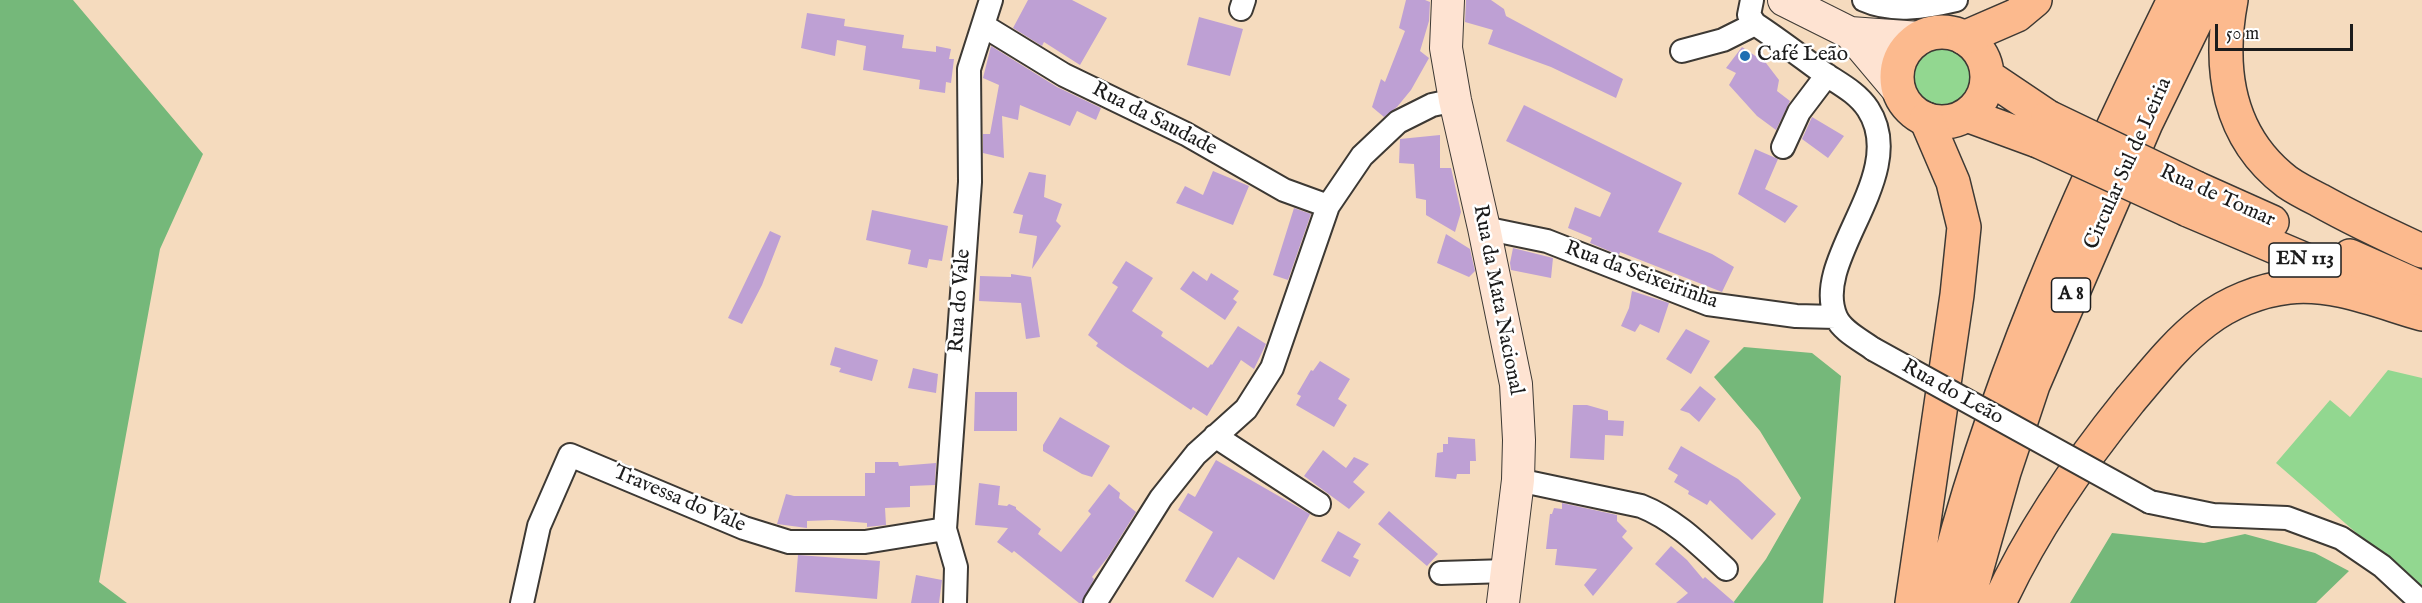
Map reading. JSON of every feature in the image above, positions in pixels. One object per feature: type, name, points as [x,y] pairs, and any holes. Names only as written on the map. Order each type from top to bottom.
[{"type":"main road","points":[[1965,38],[2017,15],[2035,0]]},
{"type":"main road","name":"Circular Sul de Leiria","points":[[1939,603],[1985,438],[2038,302],[2118,114],[2174,0]]},
{"type":"main road","name":"Circular Sul de Leiria","points":[[1967,603],[2004,472],[2033,385],[2146,123],[2206,0]]},
{"type":"main road","points":[[2231,0],[2225,51],[2232,104],[2244,133],[2262,159],[2288,183],[2351,218],[2422,251]]},
{"type":"main road","points":[[1935,33],[1950,33],[1965,38],[1983,58],[1987,76],[1982,98],[1966,115],[1954,121],[1940,122],[1926,119],[1904,102],[1897,78],[1901,60],[1911,45],[1920,38],[1935,33]]},
{"type":"main road","name":"Rua de Tomar","points":[[1987,76],[2043,129]]},
{"type":"main road","name":"Rua de Tomar","points":[[1966,115],[2043,129],[2192,199],[2422,314]]},
{"type":"main road","points":[[1912,603],[1957,296],[1964,227],[1953,182],[1926,119]]},
{"type":"main road","name":"Rua de Tomar","points":[[2192,199],[2422,288]]},
{"type":"main road","points":[[1999,603],[2038,528],[2100,437],[2173,351],[2205,321],[2222,310],[2253,296],[2286,287],[2303,286],[2343,291],[2422,314]]},
{"type":"street","name":"Rua do Vale","points":[[955,603],[956,567],[945,529],[970,182],[969,69],[991,0]]},
{"type":"street","name":"Rua da Mata Nacional","points":[[1448,0],[1446,48],[1455,100],[1516,384],[1519,440],[1518,480],[1503,603]]},
{"type":"street","points":[[1752,0],[1749,15],[1755,24],[1860,99],[1869,111],[1877,130],[1879,151],[1873,179],[1833,284],[1832,300],[1836,317]]},
{"type":"street","points":[[1784,0],[1850,33],[1920,38]]},
{"type":"street","points":[[1864,0],[1879,6],[1907,8],[1956,0]]},
{"type":"street","points":[[1682,51],[1723,40],[1755,24]]},
{"type":"street","name":"Rua da Saudade","points":[[984,26],[1064,75],[1186,134],[1284,190],[1328,206]]},
{"type":"street","points":[[1850,33],[1899,90]]},
{"type":"street","points":[[1783,147],[1799,112],[1827,75]]},
{"type":"street","points":[[1095,603],[1161,498],[1196,454],[1246,409],[1272,368],[1328,206],[1362,156],[1398,122],[1432,105],[1455,100]]},
{"type":"street","name":"Rua da Seixeirinha","points":[[1484,228],[1548,241],[1708,304],[1796,316],[1836,317]]},
{"type":"street","name":"Rua do Leão","points":[[1836,317],[1844,328],[1873,350],[2150,502],[2212,515],[2287,518],[2341,538],[2382,566],[2422,603]]},
{"type":"street","points":[[1215,436],[1319,504]]},
{"type":"street","name":"Travessa do Vale","points":[[522,603],[539,526],[570,454],[744,528],[789,542],[865,542],[945,529]]},
{"type":"street","points":[[1518,480],[1641,506],[1658,513],[1699,543],[1726,568]]},
{"type":"street","points":[[1441,573],[1507,571]]},
{"type":"green space","points":[[0,0],[73,0],[203,154],[160,249],[99,582],[127,603],[0,603]]},
{"type":"green space","points":[[1943,45],[1960,50],[1968,58],[1973,75],[1968,92],[1960,100],[1943,105],[1926,100],[1918,92],[1913,75],[1918,58],[1926,50]]},
{"type":"green space","points":[[1744,347],[1812,353],[1841,376],[1823,603],[1733,603],[1766,559],[1801,498],[1760,431],[1714,377]]},
{"type":"green space","points":[[2388,370],[2422,378],[2422,590],[2276,463],[2330,400],[2350,417]]},
{"type":"green space","points":[[2112,533],[2204,543],[2245,534],[2315,553],[2349,571],[2316,603],[2070,603]]},
{"type":"building","points":[[1028,0],[1072,0],[1107,18],[1080,65],[1044,42],[1042,46],[1013,28]]},
{"type":"building","points":[[1406,0],[1430,2],[1429,21],[1420,51],[1429,58],[1411,90],[1397,107],[1384,117],[1372,107],[1381,79],[1385,82],[1405,31],[1399,28]]},
{"type":"building","points":[[1466,0],[1491,0],[1504,9],[1506,16],[1623,79],[1616,98],[1551,67],[1488,44],[1493,30],[1465,22]]},
{"type":"building","points":[[807,13],[845,19],[844,26],[904,35],[902,48],[936,52],[936,46],[951,49],[949,59],[954,59],[951,83],[946,82],[945,93],[919,89],[920,80],[863,70],[866,46],[837,40],[835,56],[801,48]]},
{"type":"building","points":[[1199,17],[1243,29],[1230,76],[1187,65]]},
{"type":"building","points":[[991,46],[1057,87],[1101,108],[1096,120],[1077,111],[1070,126],[1020,105],[1018,120],[1002,116],[1004,158],[983,153],[983,134],[990,134],[999,85],[983,78]]},
{"type":"building","points":[[1742,47],[1766,63],[1779,80],[1777,91],[1790,101],[1776,130],[1757,116],[1729,85],[1736,73],[1726,68]]},
{"type":"building","points":[[1524,105],[1682,183],[1658,232],[1712,254],[1734,267],[1722,292],[1620,252],[1619,255],[1590,243],[1592,238],[1568,228],[1575,207],[1600,217],[1611,193],[1506,141]]},
{"type":"building","points":[[1812,117],[1844,136],[1828,158],[1802,139]]},
{"type":"building","points":[[1440,135],[1440,168],[1451,168],[1461,212],[1455,232],[1426,215],[1426,200],[1416,198],[1414,164],[1399,163],[1400,139]]},
{"type":"building","points":[[1755,149],[1778,159],[1765,189],[1798,206],[1785,223],[1738,194]]},
{"type":"building","points":[[1213,171],[1249,186],[1233,225],[1176,203],[1185,186],[1203,195]]},
{"type":"building","points":[[1029,172],[1046,175],[1044,197],[1062,204],[1056,221],[1061,226],[1032,269],[1037,236],[1019,233],[1023,215],[1013,213]]},
{"type":"building","points":[[1294,208],[1311,214],[1288,280],[1273,275]]},
{"type":"building","points":[[872,210],[948,226],[942,261],[929,259],[927,268],[908,264],[911,250],[866,240]]},
{"type":"building","points":[[770,231],[781,236],[762,285],[742,324],[728,318]]},
{"type":"building","points":[[1446,234],[1470,249],[1475,271],[1469,277],[1437,263]]},
{"type":"building","points":[[1513,248],[1553,258],[1551,278],[1511,270]]},
{"type":"building","points":[[1126,261],[1153,278],[1132,311],[1163,332],[1161,336],[1208,368],[1238,326],[1266,344],[1254,369],[1241,360],[1207,416],[1193,407],[1191,410],[1126,367],[1096,346],[1098,343],[1088,335],[1118,287],[1112,283]]},
{"type":"building","points":[[1193,271],[1207,281],[1211,273],[1239,291],[1233,299],[1237,302],[1225,320],[1180,289]]},
{"type":"building","points":[[1011,274],[1031,277],[1040,337],[1026,339],[1021,303],[979,301],[980,276],[1011,277]]},
{"type":"building","points":[[1632,291],[1669,303],[1659,333],[1640,324],[1635,332],[1621,326],[1629,308]]},
{"type":"building","points":[[1686,329],[1710,341],[1691,374],[1666,359]]},
{"type":"building","points":[[835,347],[878,360],[872,381],[839,372],[841,368],[830,365]]},
{"type":"building","points":[[1320,361],[1350,379],[1338,399],[1347,405],[1334,427],[1296,405],[1301,396],[1297,394],[1311,370],[1313,371]]},
{"type":"building","points":[[913,368],[938,374],[936,393],[908,388]]},
{"type":"building","points":[[1700,386],[1716,399],[1699,422],[1689,413],[1680,410]]},
{"type":"building","points":[[975,392],[1017,392],[1017,431],[974,431]]},
{"type":"building","points":[[1573,405],[1587,405],[1608,411],[1608,420],[1624,421],[1623,436],[1605,435],[1604,460],[1570,458]]},
{"type":"building","points":[[1060,417],[1110,446],[1092,477],[1082,474],[1043,451],[1043,445]]},
{"type":"building","points":[[1448,437],[1475,439],[1476,461],[1470,461],[1470,474],[1457,474],[1456,479],[1435,477],[1437,453],[1443,452],[1443,444],[1448,444]]},
{"type":"building","points":[[1681,446],[1738,479],[1776,514],[1752,540],[1710,500],[1707,505],[1688,494],[1689,491],[1674,482],[1678,475],[1668,469]]},
{"type":"building","points":[[1323,450],[1346,468],[1354,457],[1369,464],[1353,482],[1365,492],[1349,509],[1304,476]]},
{"type":"building","points":[[1216,460],[1310,514],[1274,580],[1238,557],[1213,598],[1185,581],[1213,532],[1178,510],[1188,493],[1195,497]]},
{"type":"building","points":[[875,462],[898,462],[899,466],[936,463],[935,485],[910,486],[910,507],[885,508],[886,525],[867,527],[867,523],[832,520],[807,521],[807,528],[777,524],[786,494],[865,496],[865,473],[875,473]]},
{"type":"building","points":[[979,483],[1000,486],[998,505],[1007,506],[1009,504],[1016,507],[1041,529],[1038,534],[1061,552],[1091,514],[1088,511],[1109,484],[1120,493],[1119,498],[1136,512],[1108,557],[1092,577],[1094,579],[1082,603],[1079,603],[1014,551],[1012,553],[997,542],[1008,528],[975,525]]},
{"type":"building","points":[[1562,503],[1617,515],[1617,521],[1627,531],[1622,537],[1633,548],[1593,596],[1584,585],[1597,569],[1555,565],[1557,549],[1546,549],[1550,514],[1554,508],[1562,509]]},
{"type":"building","points":[[1389,511],[1438,554],[1427,566],[1378,524]]},
{"type":"building","points":[[1338,531],[1361,544],[1353,557],[1359,560],[1350,577],[1321,561]]},
{"type":"building","points":[[1671,546],[1703,579],[1705,577],[1735,603],[1676,603],[1688,593],[1655,564]]},
{"type":"building","points":[[798,555],[880,561],[877,599],[795,592]]},
{"type":"building","points":[[916,575],[942,580],[939,603],[911,603]]},
{"type":"place","name":"Café Leão","points":[[1745,56]]}]
